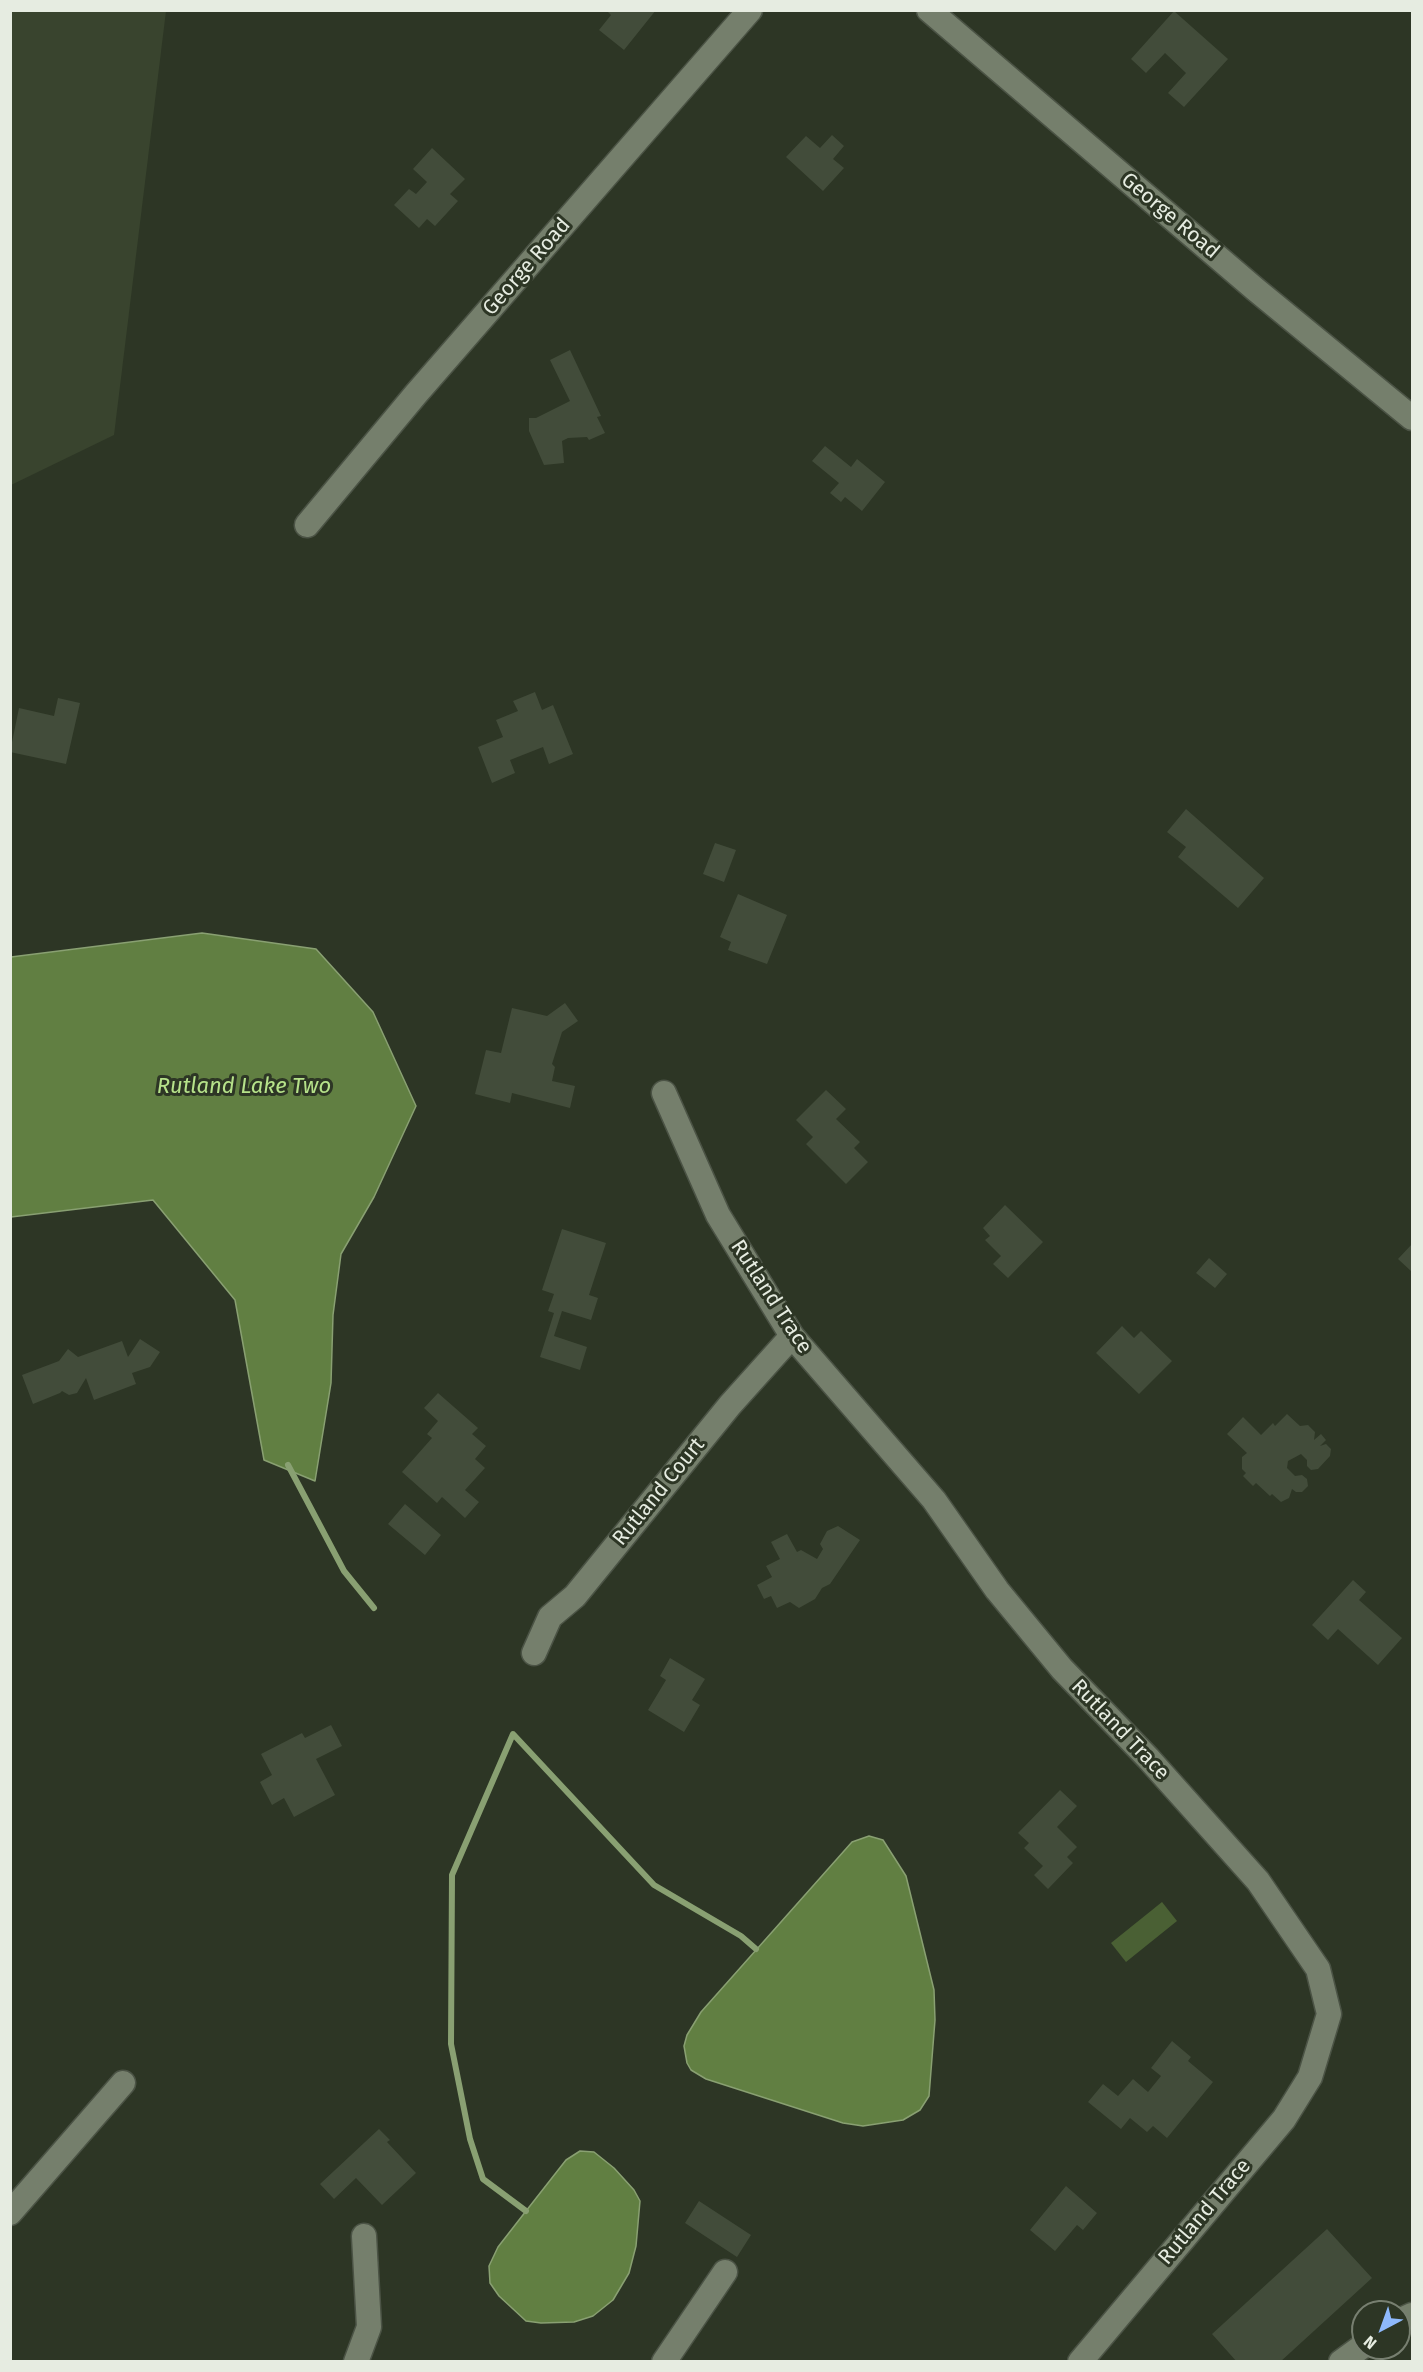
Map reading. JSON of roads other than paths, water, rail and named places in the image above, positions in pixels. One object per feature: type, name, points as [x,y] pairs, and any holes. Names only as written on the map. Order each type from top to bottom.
[{"type":"street","name":"George Road","points":[[307,525],[416,394],[750,10]]},
{"type":"street","name":"George Road","points":[[928,10],[1255,289],[1413,418]]},
{"type":"street","name":"Rutland Trace","points":[[664,1093],[718,1215],[792,1336],[934,1500],[997,1590],[1062,1670],[1148,1758],[1258,1881],[1318,1969],[1329,2014],[1310,2077],[1305,2086],[1284,2119],[1080,2361]]},
{"type":"street","name":"Rutland Court","points":[[534,1653],[550,1617],[575,1596],[730,1405],[792,1336]]},
{"type":"street","points":[[10,2213],[123,2083]]},
{"type":"street","points":[[356,2361],[369,2327],[364,2236]]},
{"type":"street","points":[[664,2361],[725,2272]]},
{"type":"water","name":"Rutland Lake Two","points":[[202,933],[316,949],[373,1012],[416,1106],[374,1197],[341,1254],[333,1315],[331,1383],[315,1481],[264,1460],[235,1300],[153,1200],[11,1217],[11,957]]},
{"type":"water","points":[[869,1836],[883,1840],[906,1876],[934,1990],[935,2020],[929,2096],[920,2110],[903,2120],[863,2126],[843,2123],[706,2079],[691,2070],[687,2063],[684,2046],[687,2035],[701,2012],[852,1842]]},
{"type":"water","points":[[580,2151],[594,2152],[614,2168],[634,2190],[640,2201],[636,2246],[629,2273],[613,2300],[593,2316],[574,2322],[526,2321],[499,2296],[490,2283],[489,2266],[498,2247],[566,2160]]},
{"type":"waterway","points":[[288,1465],[344,1571],[374,1608]]},
{"type":"waterway","points":[[526,2211],[483,2179],[470,2139],[451,2044],[452,1875],[513,1734],[654,1885],[741,1936],[756,1949]]}]
